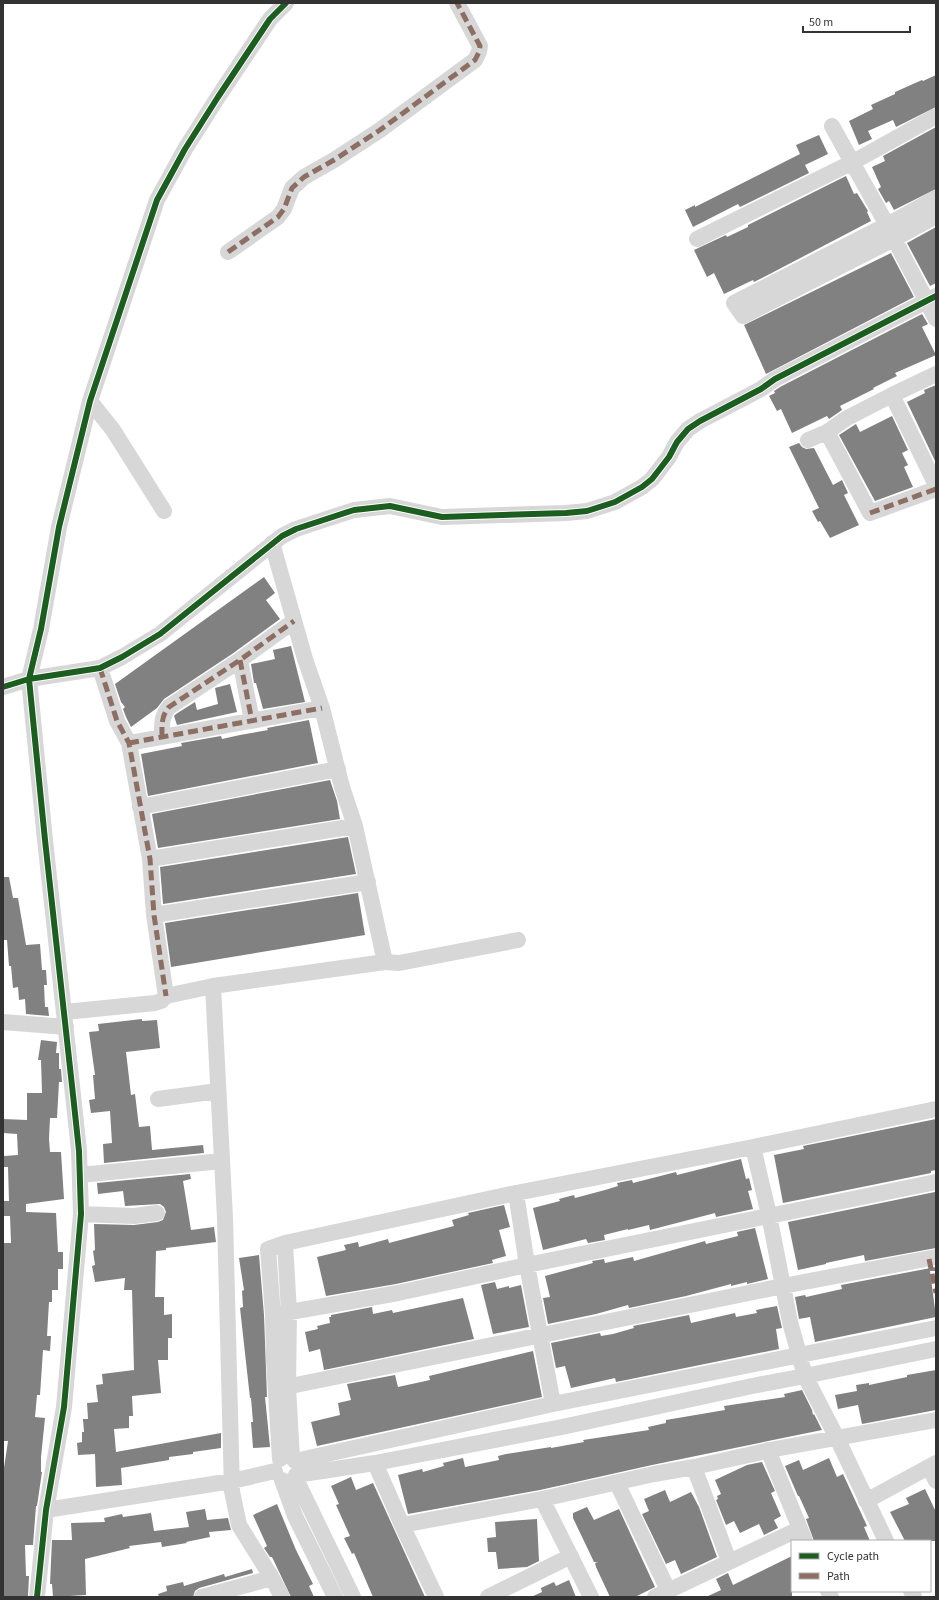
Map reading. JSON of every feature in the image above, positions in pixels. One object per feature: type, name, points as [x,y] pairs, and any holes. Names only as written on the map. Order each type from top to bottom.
[{"type":"street","points":[[265,3],[270,19]]},
{"type":"street","points":[[37,1597],[46,1510],[64,1407],[81,1214],[80,1175],[65,1020],[46,855],[29,679],[41,629],[59,527],[90,401],[157,200],[205,116],[270,19],[286,3]]},
{"type":"street","points":[[228,252],[278,217],[284,210],[292,188],[304,177],[334,160],[380,130],[474,60],[479,52],[480,46],[457,3]]},
{"type":"street","points":[[697,239],[853,162],[936,116]]},
{"type":"street","points":[[832,126],[891,232],[932,298],[936,318]]},
{"type":"street","points":[[936,198],[891,232],[742,316],[735,304],[735,302],[891,232],[936,216]]},
{"type":"street","points":[[3,687],[29,679],[100,668],[122,657],[160,634],[282,536],[296,529],[354,510],[390,506],[442,517],[566,514],[588,511],[616,502],[642,487],[652,479],[677,442],[688,429],[700,420],[761,389],[775,379],[932,298]]},
{"type":"street","points":[[808,440],[827,432],[847,418],[936,374]]},
{"type":"street","points":[[892,395],[936,485]]},
{"type":"street","points":[[90,401],[114,430],[164,511]]},
{"type":"street","points":[[827,432],[870,513],[936,489]]},
{"type":"street","points":[[272,543],[305,659],[322,708],[355,826],[385,962]]},
{"type":"street","points":[[162,737],[162,720],[169,707],[294,622]]},
{"type":"street","points":[[240,660],[252,721]]},
{"type":"street","points":[[100,668],[117,721],[129,743],[150,859],[154,915],[166,996]]},
{"type":"street","points":[[129,743],[322,708]]},
{"type":"street","points":[[140,807],[338,769]]},
{"type":"street","points":[[150,859],[355,826]]},
{"type":"street","points":[[154,915],[368,882]]},
{"type":"street","points":[[3,1022],[65,1020],[155,1003],[166,996],[213,986],[385,962],[399,963],[518,940]]},
{"type":"street","points":[[213,986],[222,1161],[234,1504],[239,1525],[282,1597]]},
{"type":"street","points":[[158,1099],[218,1091]]},
{"type":"street","points":[[335,1597],[295,1516],[288,1469],[281,1359],[273,1315],[268,1249],[284,1244],[516,1193],[753,1147],[936,1109]]},
{"type":"street","points":[[753,1147],[769,1215],[783,1286],[805,1376],[837,1438],[886,1540]]},
{"type":"street","points":[[80,1175],[222,1161]]},
{"type":"street","points":[[273,1315],[398,1293],[769,1215],[936,1182]]},
{"type":"street","points":[[516,1193],[527,1265],[553,1404]]},
{"type":"street","points":[[81,1214],[134,1216],[157,1213]]},
{"type":"street","points":[[281,1359],[289,1312],[284,1244]]},
{"type":"street","points":[[282,1388],[783,1286],[936,1257]]},
{"type":"street","points":[[46,1510],[232,1481],[288,1469],[553,1404],[936,1328]]},
{"type":"street","points":[[288,1469],[375,1463],[562,1427],[752,1386],[936,1349]]},
{"type":"street","points":[[402,1525],[542,1499],[768,1450],[936,1420]]},
{"type":"street","points":[[616,1483],[662,1594],[729,1561],[802,1535],[768,1450]]},
{"type":"street","points":[[375,1463],[436,1597]]},
{"type":"street","points":[[866,1501],[932,1465],[936,1481]]},
{"type":"street","points":[[694,1467],[729,1561]]},
{"type":"street","points":[[288,1469],[353,1597]]},
{"type":"street","points":[[542,1499],[591,1597]]},
{"type":"street","points":[[488,1597],[571,1556]]},
{"type":"street","points":[[202,1597],[272,1578]]},
{"type":"building","points":[[936,75],[936,107],[896,127],[893,120],[868,131],[872,139],[859,145],[849,121],[873,109],[871,105],[895,94],[895,92]]},
{"type":"building","points":[[936,127],[936,189],[894,210],[889,201],[886,203],[878,189],[881,187],[872,167],[885,161],[883,156]]},
{"type":"building","points":[[819,135],[828,154],[805,165],[809,173],[740,207],[738,204],[693,227],[685,210],[695,205],[695,207],[800,154],[796,145]]},
{"type":"building","points":[[846,176],[854,194],[857,193],[868,211],[867,212],[871,221],[754,282],[753,280],[724,294],[714,273],[707,277],[694,250],[726,235],[727,237],[748,227],[748,225]]},
{"type":"building","points":[[936,227],[936,283],[930,286],[907,243]]},
{"type":"building","points":[[891,253],[914,297],[766,374],[744,325]]},
{"type":"building","points":[[922,314],[928,324],[922,327],[936,355],[895,373],[897,376],[840,406],[842,410],[829,419],[827,416],[792,433],[781,409],[777,411],[769,396],[775,393],[774,391]]},
{"type":"building","points":[[936,385],[936,463],[907,402],[925,393],[924,390]]},
{"type":"building","points":[[892,416],[908,450],[902,453],[908,465],[904,467],[913,487],[875,501],[839,435],[856,424],[860,432]]},
{"type":"building","points":[[799,443],[806,449],[814,448],[833,485],[842,480],[848,493],[844,495],[859,525],[830,538],[820,521],[818,522],[812,511],[819,508],[789,447]]},
{"type":"building","points":[[264,577],[275,593],[266,600],[280,619],[232,654],[164,699],[157,708],[131,727],[123,709],[125,707],[121,702],[115,684]]},
{"type":"building","points":[[291,646],[305,702],[263,709],[256,683],[254,683],[251,664],[275,659],[273,650]]},
{"type":"building","points":[[230,684],[237,712],[177,725],[174,716],[176,714],[195,702],[197,710],[218,704],[215,688]]},
{"type":"building","points":[[309,720],[318,763],[148,796],[141,754],[182,746],[181,743],[221,736],[222,739]]},
{"type":"building","points":[[330,780],[337,801],[340,819],[158,848],[152,814]]},
{"type":"building","points":[[348,837],[356,874],[163,904],[160,867]]},
{"type":"building","points":[[3,877],[9,877],[13,898],[18,898],[26,945],[40,944],[42,970],[46,970],[47,985],[44,985],[45,1007],[48,1007],[49,1016],[26,1014],[25,999],[19,1000],[18,987],[13,988],[11,966],[9,966],[7,940],[3,940]]},
{"type":"building","points":[[358,893],[365,935],[171,967],[165,923]]},
{"type":"building","points":[[142,1019],[142,1021],[157,1020],[160,1048],[126,1052],[131,1095],[135,1094],[139,1127],[150,1126],[152,1150],[203,1145],[204,1153],[104,1163],[103,1144],[112,1143],[110,1111],[91,1113],[89,1100],[95,1099],[93,1075],[95,1075],[89,1032],[99,1031],[98,1024]]},
{"type":"building","points":[[41,1040],[57,1042],[56,1053],[59,1053],[59,1069],[61,1069],[62,1082],[59,1082],[57,1118],[50,1118],[49,1139],[50,1152],[61,1152],[64,1199],[26,1204],[26,1212],[56,1213],[58,1252],[63,1252],[63,1269],[58,1269],[58,1290],[52,1290],[52,1302],[49,1302],[47,1336],[51,1336],[50,1351],[43,1350],[40,1395],[37,1395],[35,1417],[45,1418],[41,1457],[42,1472],[36,1506],[33,1545],[25,1545],[26,1576],[29,1576],[28,1596],[3,1597],[3,1468],[8,1441],[3,1441],[3,1243],[11,1243],[10,1216],[3,1216],[3,1201],[9,1201],[8,1167],[4,1167],[4,1156],[18,1155],[17,1134],[3,1133],[3,1119],[27,1120],[27,1093],[42,1093],[41,1060],[38,1060]]},
{"type":"building","points":[[936,1119],[936,1170],[931,1171],[931,1173],[783,1203],[774,1155],[804,1149],[803,1146]]},
{"type":"building","points":[[741,1159],[746,1179],[749,1178],[752,1190],[748,1191],[753,1209],[716,1217],[715,1213],[650,1230],[649,1225],[628,1229],[604,1235],[605,1240],[588,1243],[586,1239],[543,1250],[533,1208],[560,1201],[559,1199],[574,1195],[575,1198],[605,1190],[618,1186],[617,1183],[632,1180],[633,1183],[676,1172],[677,1175]]},
{"type":"building","points":[[190,1174],[191,1179],[183,1181],[191,1230],[214,1227],[216,1242],[166,1248],[166,1250],[156,1251],[155,1297],[164,1297],[164,1315],[172,1314],[172,1338],[168,1338],[168,1360],[158,1360],[161,1393],[132,1396],[133,1416],[129,1416],[129,1428],[114,1429],[116,1452],[221,1433],[221,1448],[169,1457],[169,1460],[121,1468],[122,1485],[96,1487],[95,1454],[78,1455],[77,1443],[82,1442],[82,1432],[84,1432],[83,1419],[88,1419],[87,1403],[98,1402],[96,1385],[103,1384],[102,1374],[134,1370],[132,1290],[124,1290],[125,1278],[95,1282],[92,1266],[95,1265],[93,1251],[95,1250],[94,1224],[134,1225],[158,1222],[163,1220],[166,1212],[164,1207],[160,1204],[125,1206],[123,1191],[98,1194],[97,1183]]},
{"type":"building","points":[[935,1192],[936,1248],[865,1261],[864,1255],[798,1270],[788,1222]]},
{"type":"building","points":[[504,1205],[510,1227],[499,1230],[506,1256],[492,1260],[493,1263],[396,1284],[326,1296],[317,1257],[346,1250],[344,1245],[358,1242],[359,1247],[388,1239],[389,1243],[454,1226],[452,1220],[469,1215],[468,1213]]},
{"type":"building","points":[[755,1228],[768,1279],[747,1284],[747,1282],[731,1286],[731,1284],[686,1296],[629,1308],[628,1305],[596,1314],[548,1324],[543,1298],[550,1297],[545,1276],[593,1263],[592,1261],[604,1259],[605,1263],[633,1257],[634,1261],[705,1241],[706,1244],[738,1236],[737,1232]]},
{"type":"building","points":[[259,1255],[264,1315],[267,1397],[265,1397],[270,1447],[253,1448],[251,1398],[240,1308],[243,1307],[242,1291],[244,1290],[239,1258]]},
{"type":"building","points":[[936,1267],[936,1271],[930,1271],[936,1317],[815,1342],[810,1317],[799,1319],[795,1297],[805,1295],[806,1297],[842,1289],[841,1285]]},
{"type":"building","points":[[495,1282],[497,1289],[521,1285],[529,1327],[493,1334],[481,1285]]},
{"type":"building","points":[[463,1298],[474,1339],[324,1370],[320,1349],[309,1352],[305,1332],[318,1329],[317,1326],[330,1323],[329,1317],[331,1317],[331,1315],[372,1307],[373,1314],[392,1310],[393,1313]]},
{"type":"building","points":[[777,1306],[782,1328],[776,1329],[779,1349],[616,1382],[615,1378],[571,1388],[565,1366],[556,1368],[551,1343],[600,1333],[601,1336],[613,1334],[634,1328],[633,1326],[689,1315],[691,1323],[735,1313],[736,1317],[757,1313],[756,1310]]},
{"type":"building","points":[[533,1351],[542,1397],[317,1446],[311,1422],[340,1415],[338,1403],[351,1400],[347,1384],[395,1375],[398,1387],[430,1380],[429,1376]]},
{"type":"building","points":[[936,1370],[936,1410],[862,1424],[858,1405],[838,1409],[835,1395],[857,1391],[856,1385],[869,1383],[869,1385],[907,1377],[907,1375]]},
{"type":"building","points":[[802,1390],[813,1415],[814,1414],[822,1430],[540,1490],[408,1514],[398,1475],[422,1469],[423,1472],[444,1466],[443,1463],[463,1458],[465,1467],[499,1460],[498,1456],[506,1454],[551,1448],[584,1442],[583,1440],[649,1430],[648,1427],[666,1423],[666,1420],[725,1410],[724,1406],[785,1397],[784,1394]]},
{"type":"building","points":[[829,1458],[837,1477],[843,1474],[867,1526],[864,1527],[870,1540],[814,1540],[806,1519],[809,1518],[785,1466],[799,1460],[803,1470]]},
{"type":"building","points":[[762,1462],[775,1491],[771,1493],[781,1516],[774,1520],[778,1528],[764,1535],[759,1524],[740,1533],[734,1521],[726,1525],[716,1500],[718,1499],[717,1496],[721,1494],[715,1480],[747,1465]]},
{"type":"building","points":[[351,1477],[356,1490],[373,1483],[425,1597],[373,1597],[354,1553],[352,1554],[344,1538],[350,1536],[336,1505],[339,1504],[331,1486]]},
{"type":"building","points":[[925,1489],[936,1512],[936,1541],[904,1540],[890,1512],[909,1504],[906,1498]]},
{"type":"building","points":[[665,1490],[670,1502],[691,1492],[699,1507],[717,1557],[681,1574],[675,1560],[666,1564],[642,1514],[649,1511],[644,1499]]},
{"type":"building","points":[[277,1504],[296,1550],[313,1584],[309,1586],[314,1597],[291,1597],[272,1557],[270,1557],[264,1548],[267,1546],[253,1515]]},
{"type":"building","points":[[587,1507],[594,1520],[619,1509],[655,1587],[635,1597],[610,1597],[596,1567],[595,1563],[598,1562],[594,1562],[573,1518],[573,1513]]},
{"type":"building","points":[[205,1509],[207,1520],[228,1518],[231,1530],[209,1532],[210,1537],[162,1547],[161,1542],[129,1546],[130,1548],[85,1559],[86,1595],[53,1597],[52,1584],[50,1584],[52,1540],[72,1540],[71,1523],[105,1522],[104,1518],[122,1514],[123,1517],[151,1513],[154,1531],[189,1527],[186,1512]]},
{"type":"building","points":[[537,1519],[539,1561],[527,1567],[498,1569],[496,1552],[488,1552],[487,1538],[496,1537],[495,1522]]},
{"type":"building","points":[[791,1556],[792,1597],[706,1597],[721,1590],[716,1579],[728,1573],[733,1585]]},
{"type":"building","points":[[252,1569],[253,1573],[199,1588],[195,1591],[193,1597],[159,1597],[158,1594],[167,1591],[166,1586],[183,1582],[184,1586],[224,1574],[225,1577]]},
{"type":"building","points":[[569,1580],[576,1597],[531,1597],[542,1592],[541,1588],[554,1582],[556,1586]]},
{"type":"marked path","points":[[228,252],[278,217],[284,209],[292,188],[304,177],[334,160],[380,130],[475,60],[480,46],[457,3]]},
{"type":"marked path","points":[[870,513],[936,489]]},
{"type":"marked path","points":[[162,737],[163,718],[169,707],[240,660],[294,621]]},
{"type":"marked path","points":[[240,660],[252,721]]},
{"type":"marked path","points":[[100,668],[117,721],[129,743],[150,859],[154,915],[166,996]]},
{"type":"marked path","points":[[129,743],[322,708]]},
{"type":"marked path","points":[[929,1259],[936,1293]]},
{"type":"cycle path","points":[[37,1597],[46,1510],[64,1407],[81,1214],[79,1151],[29,679],[41,629],[59,527],[90,401],[157,200],[185,149],[218,97],[270,19],[286,3]]},
{"type":"cycle path","points":[[3,687],[29,679],[100,668],[122,657],[160,634],[282,536],[296,529],[354,510],[390,506],[442,517],[566,513],[587,511],[615,502],[642,487],[652,479],[669,457],[677,442],[688,429],[700,421],[761,389],[775,379],[936,296]]}]
